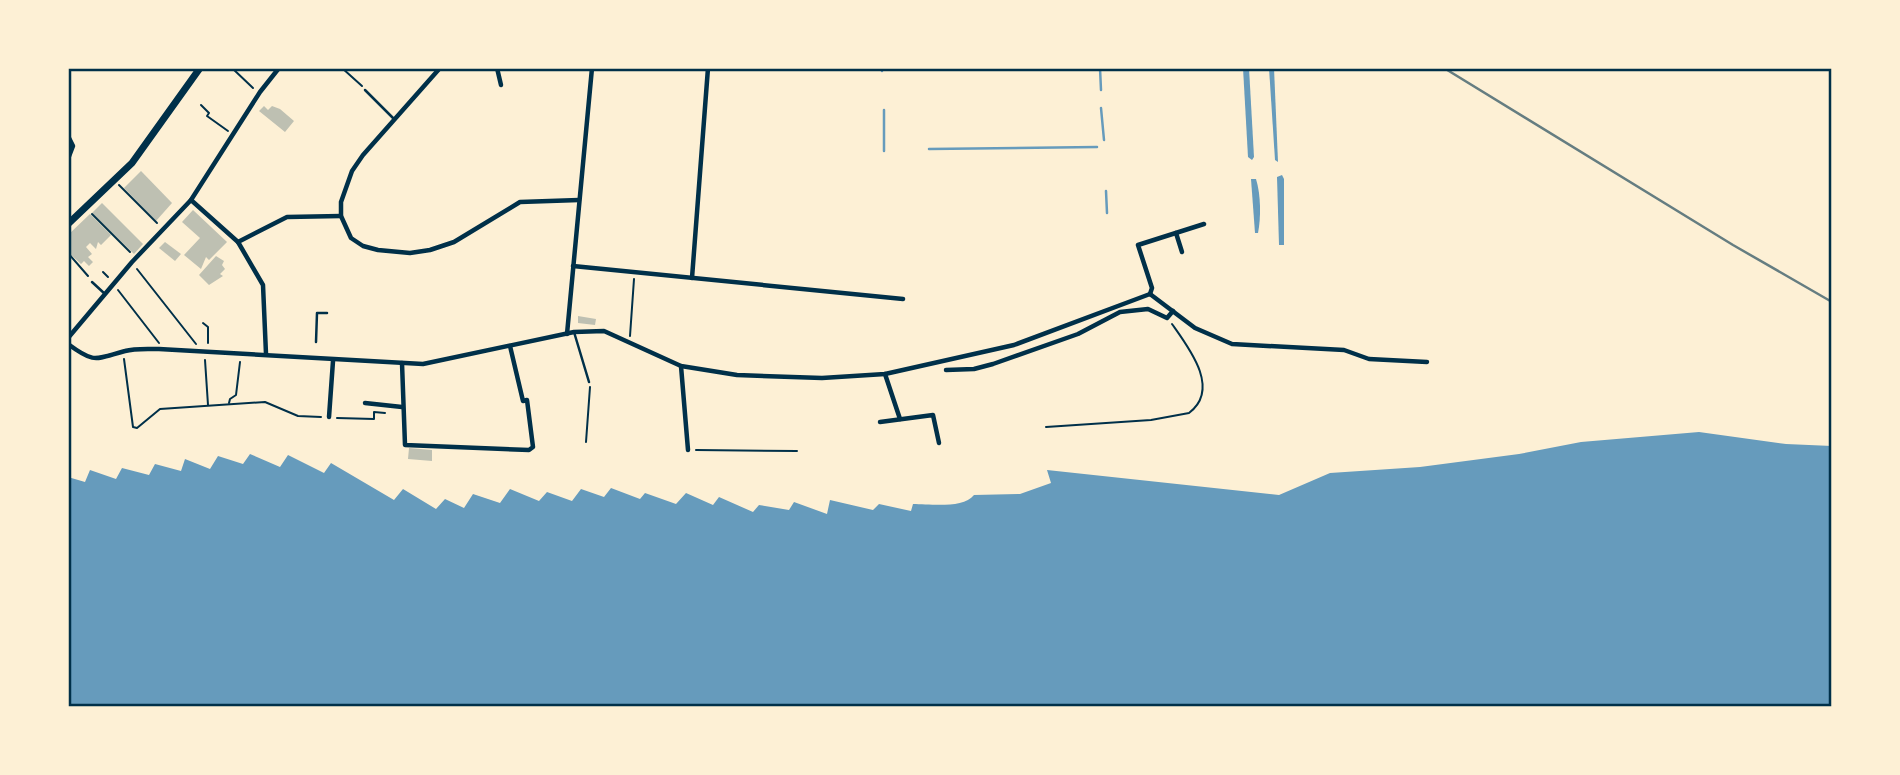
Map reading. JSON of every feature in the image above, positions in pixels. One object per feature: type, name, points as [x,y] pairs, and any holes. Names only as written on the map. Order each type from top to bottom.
[{"type":"main road","points":[[68,224],[132,163],[198,71]]},
{"type":"street","points":[[188,68],[198,71]]},
{"type":"street","points":[[68,338],[134,260],[191,200],[259,93],[279,68]]},
{"type":"street","points":[[440,68],[356,164],[341,202],[341,216],[352,237],[363,246],[410,253],[454,242],[520,202],[579,200]]},
{"type":"street","points":[[497,68],[500,85]]},
{"type":"street","points":[[567,334],[592,68]]},
{"type":"street","points":[[692,278],[708,68]]},
{"type":"street","points":[[68,136],[74,146],[68,159]]},
{"type":"street","points":[[191,200],[238,242],[263,285],[266,354]]},
{"type":"street","points":[[238,242],[287,217],[341,216]]},
{"type":"street","points":[[1150,294],[1152,288],[1138,245],[1204,224]]},
{"type":"street","points":[[1176,233],[1182,252]]},
{"type":"street","points":[[573,266],[903,299]]},
{"type":"street","points":[[1150,294],[1203,333],[1232,344],[1344,350],[1369,359],[1427,362]]},
{"type":"street","points":[[68,344],[93,359],[106,359],[123,351],[159,349],[429,363],[574,332],[604,331],[681,366],[727,374],[792,378],[885,374],[1014,345],[1150,294]]},
{"type":"street","points":[[946,370],[974,369],[993,363],[1087,330],[1120,312],[1148,309],[1167,318],[1173,311]]},
{"type":"street","points":[[401,363],[405,445],[528,450],[533,447],[527,400],[523,401],[510,346]]},
{"type":"street","points":[[329,417],[333,360]]},
{"type":"street","points":[[681,366],[688,450]]},
{"type":"street","points":[[885,374],[900,420]]},
{"type":"street","points":[[365,404],[402,407]]},
{"type":"street","points":[[880,422],[933,415],[939,443]]},
{"type":"lane","points":[[365,90],[396,121]]},
{"type":"lane","points":[[92,282],[104,294]]},
{"type":"lane","points":[[316,342],[317,313],[327,313]]},
{"type":"lane","points":[[574,332],[589,382]]},
{"type":"lane","points":[[315,350],[316,359]]},
{"type":"path","points":[[232,68],[259,93]]},
{"type":"path","points":[[342,68],[365,90]]},
{"type":"path","points":[[201,106],[209,113],[207,116],[228,131],[230,128],[236,131]]},
{"type":"path","points":[[119,185],[162,229]]},
{"type":"path","points":[[89,212],[134,260],[201,351]]},
{"type":"path","points":[[68,253],[92,282]]},
{"type":"path","points":[[630,334],[635,271]]},
{"type":"path","points":[[119,291],[159,341],[159,349]]},
{"type":"path","points":[[1046,427],[1151,420],[1189,413],[1197,407],[1202,385],[1198,363],[1167,318]]},
{"type":"path","points":[[204,323],[208,327],[208,351]]},
{"type":"path","points":[[123,351],[133,427],[138,428],[160,410],[265,402],[298,416],[374,419],[374,412],[392,414]]},
{"type":"path","points":[[229,405],[239,385],[240,353]]},
{"type":"path","points":[[205,360],[208,406]]},
{"type":"path","points":[[586,442],[592,392],[589,382]]},
{"type":"path","points":[[688,450],[797,451]]},
{"type":"water","points":[[1243,68],[1249,68],[1252,160],[1248,157]]},
{"type":"water","points":[[1269,68],[1274,68],[1278,162],[1275,160]]},
{"type":"water","points":[[1282,175],[1284,245],[1279,245],[1277,177]]},
{"type":"water","points":[[1251,179],[1256,179],[1259,192],[1258,233],[1255,233]]},
{"type":"water","points":[[1699,432],[1786,444],[1832,446],[1832,707],[68,707],[68,477],[85,482],[90,470],[116,479],[122,468],[149,475],[155,464],[181,471],[185,459],[210,469],[218,456],[243,464],[250,454],[280,467],[288,455],[324,473],[331,463],[394,500],[403,489],[436,509],[445,499],[464,508],[473,494],[500,503],[510,489],[539,501],[547,492],[572,501],[581,489],[604,497],[611,488],[640,499],[645,493],[676,504],[686,493],[713,505],[719,497],[753,512],[759,505],[789,510],[794,502],[827,514],[830,500],[873,510],[879,504],[911,511],[913,504],[954,504],[974,495],[1020,494],[1051,483],[1047,470],[1279,495],[1330,473],[1420,467],[1519,454],[1581,442]]},
{"type":"building","points":[[264,106],[268,110],[272,106],[280,109],[294,121],[285,132],[259,111]]},
{"type":"building","points":[[141,171],[172,203],[156,221],[124,188]]},
{"type":"building","points":[[102,203],[143,244],[134,254],[92,213]]},
{"type":"building","points":[[193,210],[227,242],[209,260],[206,257],[201,269],[184,255],[200,238],[182,222]]},
{"type":"building","points":[[90,214],[111,235],[101,245],[98,242],[96,249],[90,243],[86,247],[92,254],[88,257],[93,262],[89,266],[84,261],[81,264],[68,252],[68,235]]},
{"type":"building","points":[[165,242],[181,254],[175,261],[159,248]]},
{"type":"building","points":[[216,256],[224,261],[222,265],[225,269],[220,274],[223,276],[209,285],[199,275]]},
{"type":"building","points":[[578,316],[596,319],[595,325],[578,323]]},
{"type":"building","points":[[409,448],[432,450],[432,461],[408,459]]},
{"type":"waterway","points":[[1100,68],[1101,90]]},
{"type":"waterway","points":[[1101,108],[1104,140]]},
{"type":"waterway","points":[[884,110],[884,151]]},
{"type":"waterway","points":[[929,149],[1097,147]]},
{"type":"waterway","points":[[1106,191],[1107,213]]},
{"type":"railway","points":[[1444,68],[1733,245],[1832,302]]}]
